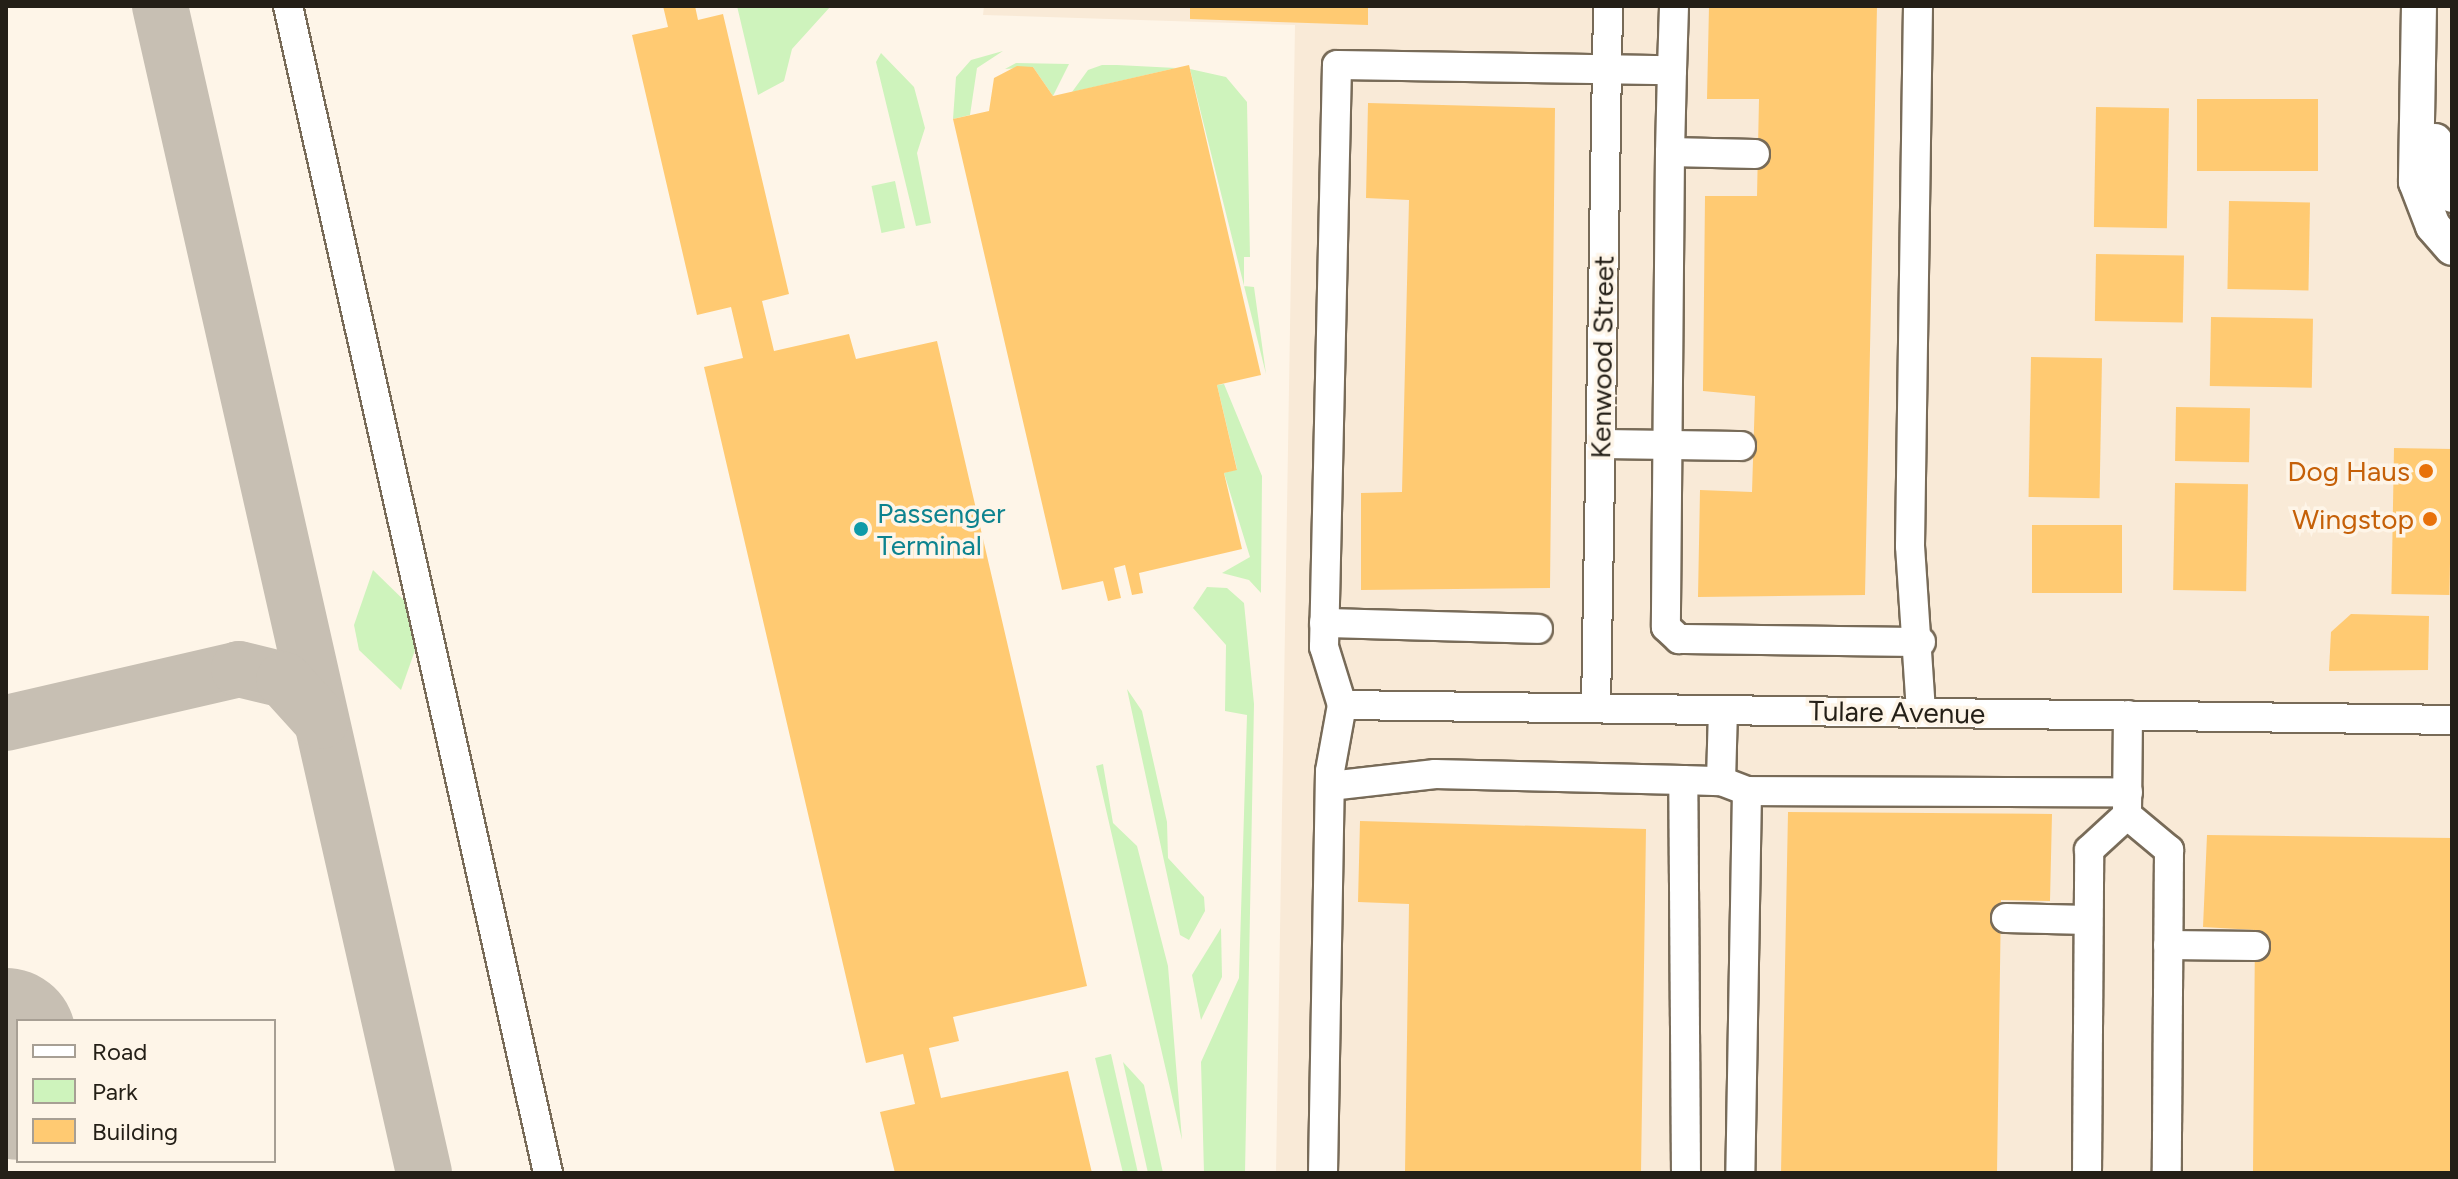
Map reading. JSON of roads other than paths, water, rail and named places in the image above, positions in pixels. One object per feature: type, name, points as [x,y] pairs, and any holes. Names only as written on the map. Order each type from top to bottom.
[{"type":"main road","points":[[2419,6],[2416,182],[2433,226],[2452,248]]},
{"type":"main road","points":[[2442,6],[2435,171],[2452,195]]},
{"type":"street","points":[[288,6],[548,1173]]},
{"type":"street","name":"Kenwood Street","points":[[1596,708],[1608,6]]},
{"type":"street","points":[[1674,6],[1666,627],[1679,639],[1921,642]]},
{"type":"street","points":[[1918,6],[1910,546],[1921,642],[1921,712]]},
{"type":"street","points":[[1323,1173],[1330,786],[1342,705],[1324,623],[1337,65],[1672,70]]},
{"type":"street","points":[[1670,152],[1755,154]]},
{"type":"street","points":[[1601,444],[1741,446]]},
{"type":"street","points":[[1324,623],[1538,629]]},
{"type":"street","name":"Tulare Avenue","points":[[1342,705],[2452,720]]},
{"type":"street","points":[[1723,710],[1734,786],[1740,1173]]},
{"type":"street","points":[[2087,1173],[2089,850],[2127,804],[2128,715]]},
{"type":"street","points":[[1330,786],[1435,774],[1683,780],[1734,786],[2127,804],[2169,850],[2167,1173]]},
{"type":"street","points":[[1683,780],[1686,1173]]},
{"type":"street","points":[[2006,918],[2088,920]]},
{"type":"street","points":[[2168,945],[2255,946]]},
{"type":"place","name":"Dog Haus","points":[[2426,471]]},
{"type":"place","name":"Wingstop","points":[[2430,519]]},
{"type":"place","name":"Passenger Terminal","points":[[861,529]]}]
